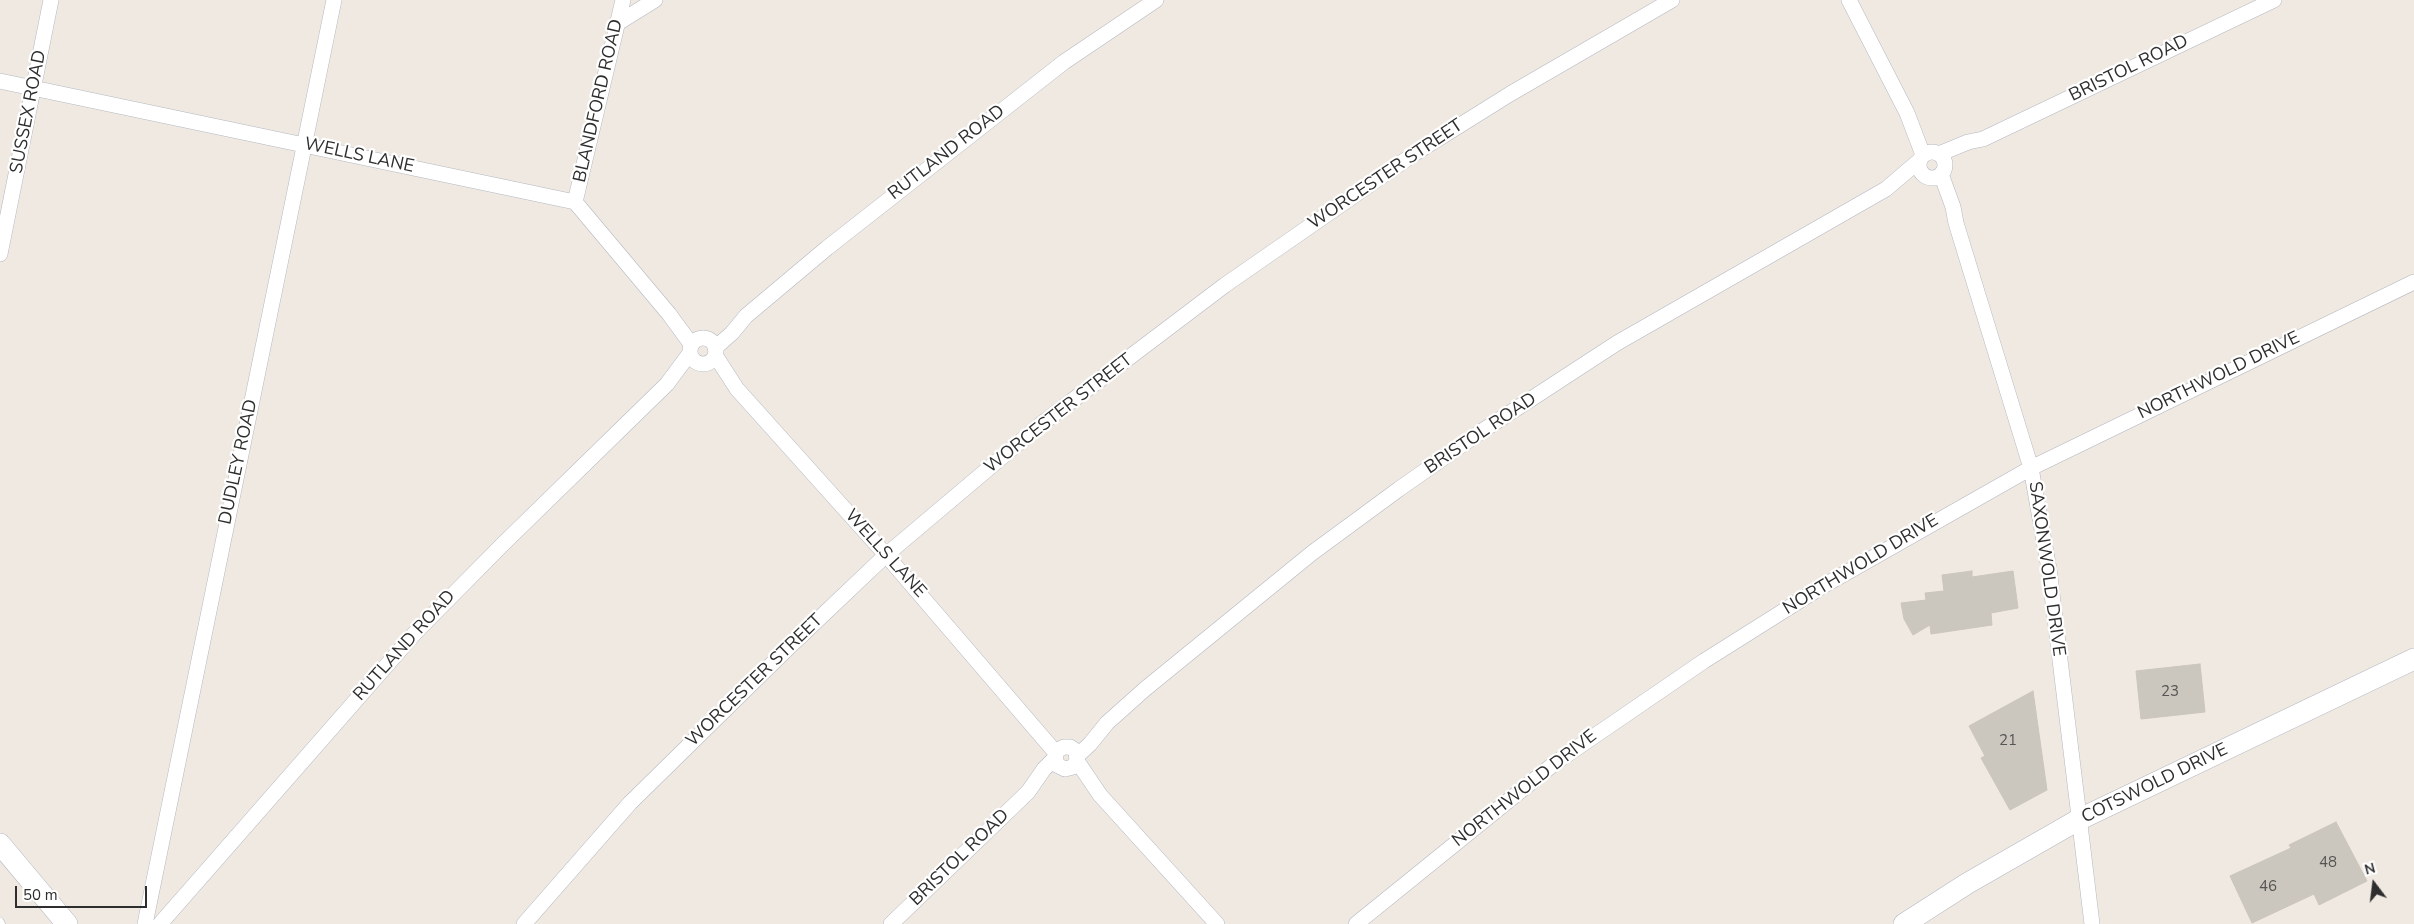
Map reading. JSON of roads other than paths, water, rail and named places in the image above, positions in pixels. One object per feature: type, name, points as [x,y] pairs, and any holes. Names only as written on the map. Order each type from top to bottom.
[{"type":"main road","name":"COTSWOLD DRIVE","points":[[1904,924],[1968,883],[2078,820],[2414,659]]},
{"type":"main road","points":[[0,844],[67,924]]},
{"type":"street","name":"SUSSEX ROAD","points":[[0,254],[52,0]]},
{"type":"street","name":"DUDLEY ROAD","points":[[145,924],[334,0]]},
{"type":"street","name":"BLANDFORD ROAD","points":[[575,202],[623,0]]},
{"type":"street","points":[[618,23],[655,0]]},
{"type":"street","name":"RUTLAND ROAD","points":[[160,924],[414,634],[502,545],[726,326],[746,316],[828,248],[1064,62],[1156,0]]},
{"type":"street","name":"WORCESTER STREET","points":[[524,924],[630,803],[886,555],[1040,425],[1242,274],[1414,154],[1510,94],[1672,0]]},
{"type":"street","name":"SAXONWOLD DRIVE","points":[[1849,0],[1907,113],[1919,124],[1932,164],[1953,207],[1956,223],[2031,468],[2049,569],[2092,924]]},
{"type":"street","name":"BRISTOL ROAD","points":[[891,924],[1028,792],[1041,784],[1066,757],[1090,744],[1107,723],[1145,689],[1312,552],[1479,433],[1618,343],[1886,189],[1932,164],[1972,151],[1984,139],[2274,0]]},
{"type":"street","name":"WELLS LANE","points":[[0,81],[575,202],[669,314],[886,555],[1031,721],[1218,924]]},
{"type":"street","name":"NORTHWOLD DRIVE","points":[[1356,924],[1499,806],[1555,763],[1626,713],[1808,596],[2031,468],[2414,282]]}]
